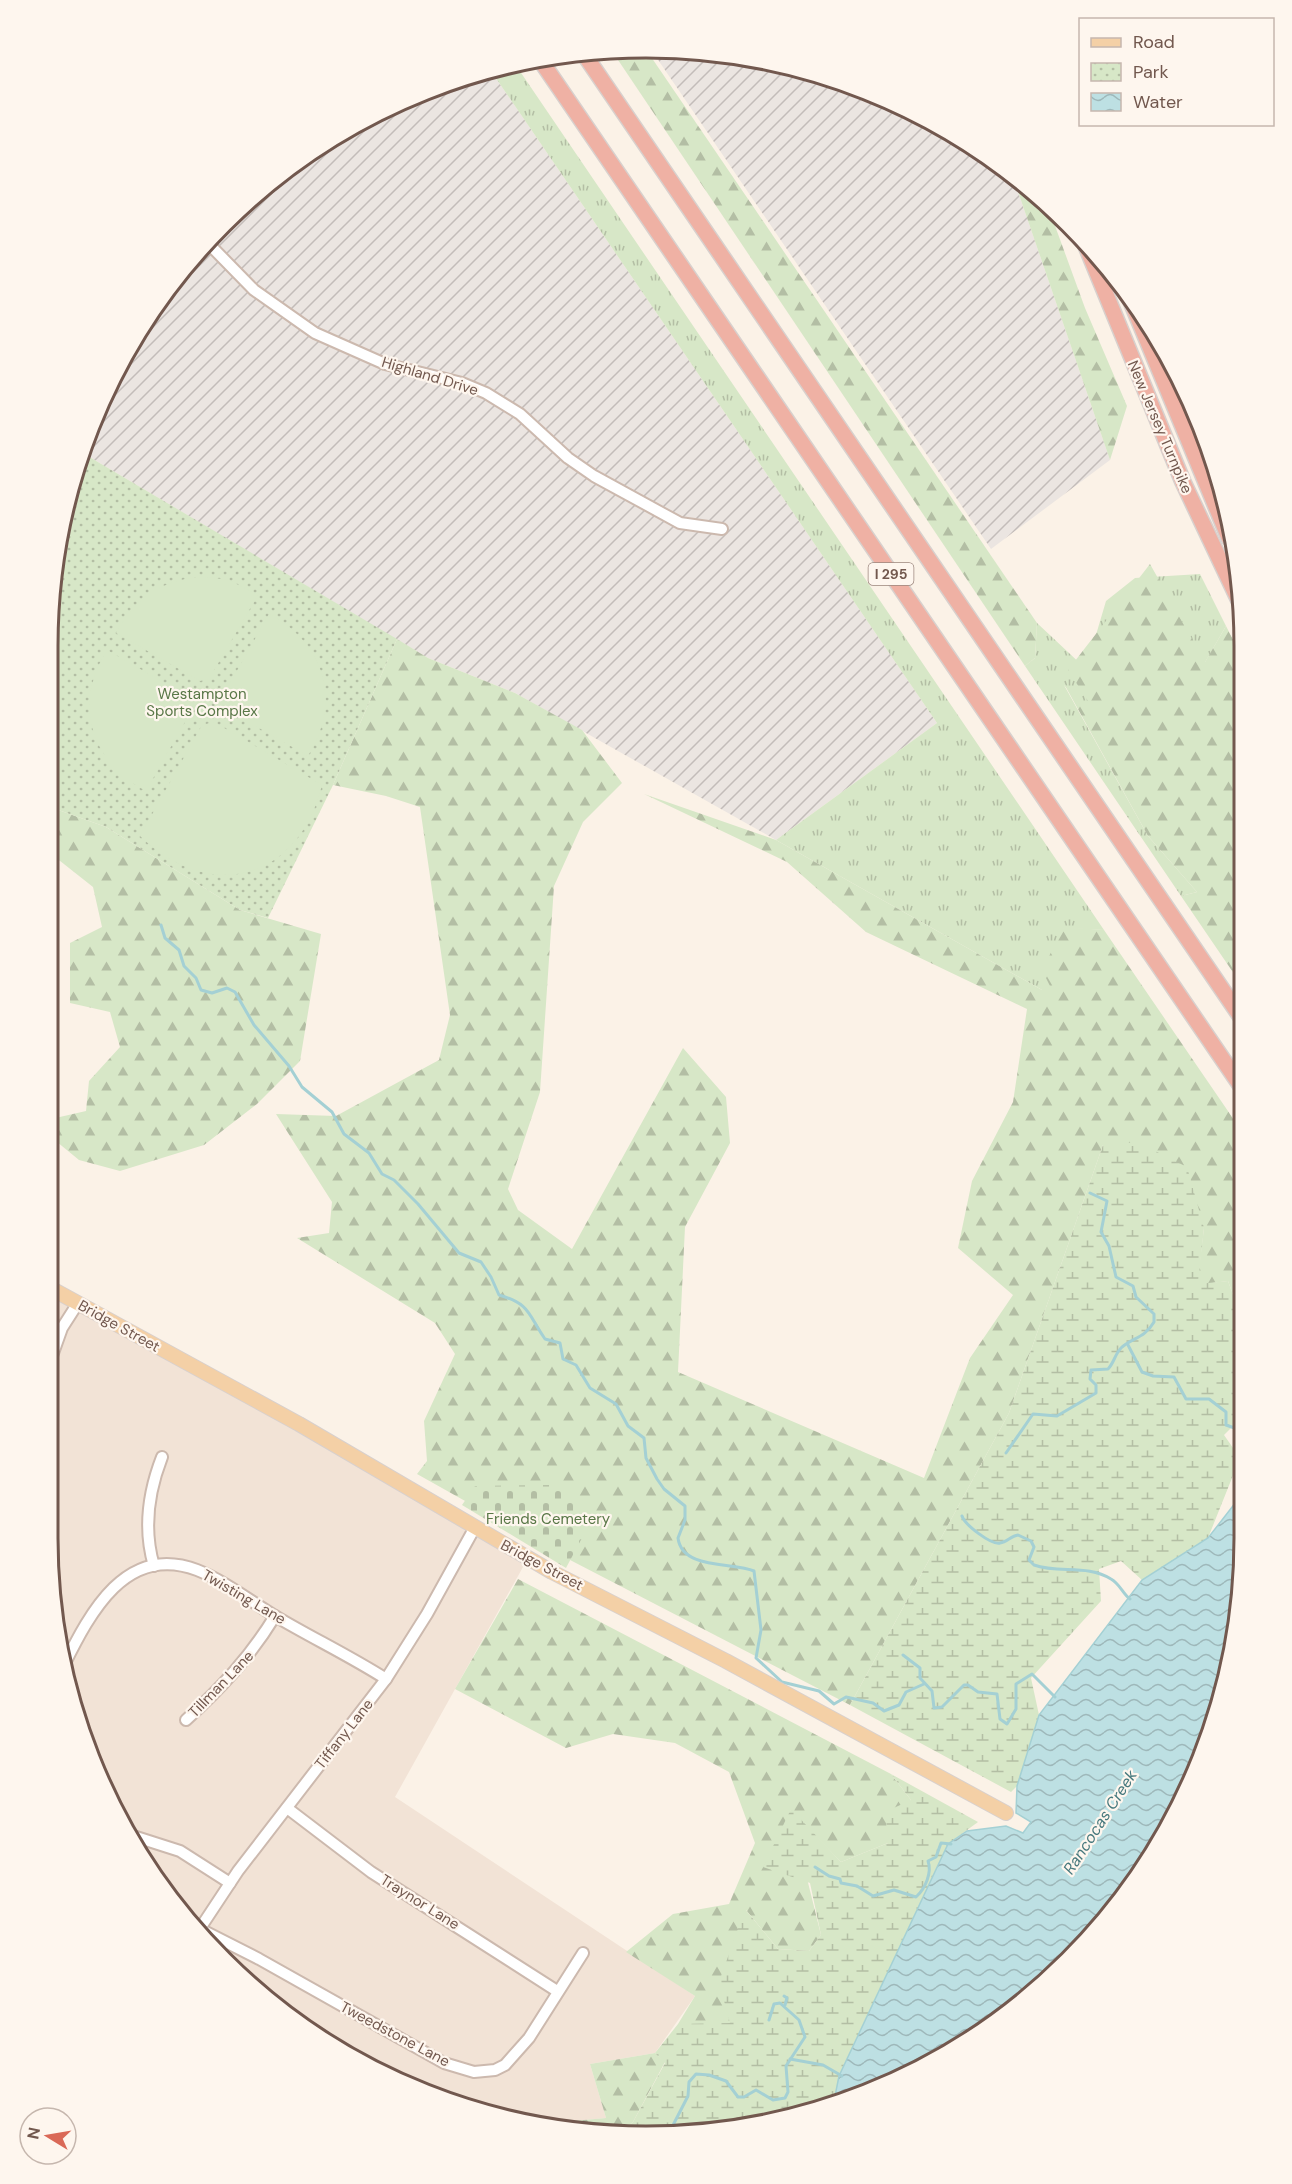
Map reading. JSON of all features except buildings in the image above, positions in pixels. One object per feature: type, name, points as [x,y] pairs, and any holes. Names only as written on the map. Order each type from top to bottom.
[{"type":"highway","name":"I 295","points":[[589,62],[1234,1007]]},
{"type":"highway","name":"I 295","points":[[546,68],[1234,1076]]},
{"type":"highway","name":"New Jersey Turnpike","points":[[1095,267],[1183,482],[1229,580]]},
{"type":"highway","name":"New Jersey Turnpike","points":[[1147,339],[1216,507]]},
{"type":"main road","name":"Bridge Street","points":[[58,1292],[299,1424],[474,1528],[1006,1812]]},
{"type":"street","name":"Highland Drive","points":[[214,249],[254,290],[315,333],[385,364],[462,383],[486,393],[520,414],[568,458],[594,476],[680,523],[722,530]]},
{"type":"street","points":[[58,1339],[62,1328],[78,1303]]},
{"type":"street","points":[[154,1566],[148,1537],[148,1517],[150,1496],[162,1457]]},
{"type":"street","name":"Tiffany Lane","points":[[203,1924],[230,1883],[386,1679],[427,1614],[474,1528]]},
{"type":"street","name":"Twisting Lane","points":[[70,1654],[106,1593],[126,1578],[154,1566],[170,1564],[200,1572],[386,1679]]},
{"type":"street","name":"Tillman Lane","points":[[186,1720],[237,1672],[257,1646],[275,1616]]},
{"type":"street","name":"Traynor Lane","points":[[287,1808],[371,1872],[557,1990]]},
{"type":"street","points":[[140,1837],[180,1851],[230,1883]]},
{"type":"street","name":"Tweedstone Lane","points":[[217,1939],[259,1959],[464,2071],[484,2072],[505,2065],[529,2038],[557,1990],[583,1953]]},
{"type":"shaded area","points":[[657,59],[723,64],[761,70],[835,90],[871,103],[940,137],[1018,192],[1110,460],[991,549]]},
{"type":"shaded area","points":[[496,78],[937,723],[776,840],[515,693],[428,658],[90,457],[119,386],[137,352],[158,320],[204,259],[259,204],[320,158],[352,137],[386,119],[421,103]]},
{"type":"shaded area","points":[[58,1292],[528,1558],[395,1797],[695,1996],[655,2053],[590,2064],[606,2118],[569,2120],[494,2105],[421,2081],[352,2047],[288,2004],[259,1980],[204,1925],[158,1864],[137,1832],[103,1763],[90,1727],[70,1653],[64,1615],[58,1538]]},
{"type":"green space","points":[[652,58],[1037,623],[1035,658],[1025,666],[618,59]]},
{"type":"green space","points":[[521,72],[1104,930],[1064,928],[1053,991],[1042,990],[776,840],[937,723],[496,78]]},
{"type":"green space","points":[[1018,192],[1055,225],[1085,308],[1127,406],[1110,460]]},
{"type":"green space","name":"Westampton Sports Complex","points":[[90,457],[397,639],[333,785],[268,918],[240,910],[106,827],[58,810],[60,608],[70,531]]},
{"type":"green space","points":[[1150,564],[1205,662],[1226,626],[1234,646],[1234,974],[1181,896],[1197,892],[1148,836],[1063,682],[1106,729],[1068,670]]},
{"type":"green space","points":[[1200,574],[1226,626],[1159,742],[1113,738],[1064,685],[1148,836],[1197,892],[1181,896],[1025,666],[1035,658],[1037,623],[1102,684],[1093,645],[1106,601],[1135,578]]},
{"type":"green space","points":[[207,577],[229,580],[258,595],[209,679],[200,681],[116,633],[132,609],[153,592],[178,581]]},
{"type":"green space","points":[[269,614],[288,626],[304,641],[315,657],[322,676],[325,695],[324,715],[318,736],[308,756],[224,708],[221,699]]},
{"type":"green space","points":[[397,639],[428,658],[515,693],[582,730],[622,783],[583,822],[554,886],[540,1092],[508,1189],[518,1210],[572,1249],[683,1048],[726,1097],[730,1143],[685,1227],[678,1372],[924,1478],[970,1358],[1013,1295],[958,1248],[972,1181],[1013,1102],[1027,1009],[866,932],[787,862],[644,794],[776,840],[1042,990],[1052,990],[1042,970],[1064,927],[1104,930],[1234,1120],[1234,1297],[1228,1281],[1197,1285],[1204,1228],[1103,1145],[1009,1413],[850,1705],[572,1561],[417,1474],[427,1461],[424,1421],[455,1354],[435,1323],[297,1238],[329,1233],[332,1202],[276,1114],[336,1116],[439,1060],[450,1015],[420,807],[386,796],[333,785]]},
{"type":"green space","points":[[107,650],[191,698],[194,706],[146,791],[127,779],[112,764],[100,748],[93,730],[90,710],[91,690],[97,670]]},
{"type":"green space","points":[[214,722],[322,785],[310,817],[294,843],[273,861],[249,872],[222,875],[195,870],[167,857],[140,836],[202,725]]},
{"type":"green space","points":[[58,810],[106,827],[240,910],[321,934],[300,1061],[257,1104],[204,1145],[120,1171],[79,1160],[58,1143],[58,1117],[86,1111],[89,1081],[120,1047],[110,1012],[70,1003],[70,943],[102,927],[93,887],[58,859]]},
{"type":"green space","points":[[1137,1142],[1187,1167],[1204,1228],[1198,1284],[1228,1281],[1234,1297],[1234,1425],[1224,1435],[1234,1449],[1234,1473],[1208,1538],[1142,1580],[1121,1561],[1099,1569],[1101,1601],[1031,1678],[1039,1715],[1017,1786],[1011,1792],[850,1705],[1009,1413],[1103,1145]]},
{"type":"green space","name":"Friends Cemetery","points":[[560,1485],[592,1519],[566,1568],[462,1505],[475,1486]]},
{"type":"green space","points":[[518,1579],[891,1774],[911,1800],[888,1843],[841,1862],[790,1810],[821,1935],[809,1951],[778,1949],[746,1910],[731,2024],[678,2024],[695,1996],[626,1952],[673,1914],[729,1904],[755,1843],[729,1772],[675,1743],[613,1734],[566,1748],[455,1689]]},
{"type":"green space","points":[[891,1774],[978,1822],[948,1844],[839,2076],[835,2094],[761,2114],[723,2120],[684,2124],[629,2125],[665,2063],[655,2053],[678,2024],[730,2023],[719,1982],[745,1909],[778,1949],[809,1951],[821,1935],[810,1883],[763,1867],[791,1809],[841,1862],[888,1843],[885,1812],[911,1800]]},
{"type":"green space","points":[[655,2053],[665,2062],[633,2122],[629,2125],[576,2121],[606,2118],[590,2064]]},
{"type":"water","name":"Rancocas Creek","points":[[1234,1505],[1232,1576],[1228,1615],[1213,1690],[1189,1763],[1155,1832],[1134,1864],[1088,1925],[1033,1980],[1004,2004],[940,2047],[871,2081],[835,2094],[839,2076],[948,1844],[967,1831],[1006,1826],[1023,1833],[1031,1822],[1016,1813],[1017,1786],[1039,1715],[1142,1580],[1208,1538]]},
{"type":"waterway","points":[[161,925],[165,938],[179,950],[184,966],[196,978],[201,990],[212,993],[227,988],[235,992],[254,1025],[289,1066],[302,1087],[332,1112],[344,1134],[369,1153],[382,1174],[394,1180],[418,1204],[459,1253],[481,1262],[499,1295],[517,1302],[528,1311],[545,1339],[560,1343],[563,1359],[576,1365],[590,1388],[616,1404],[628,1426],[644,1438],[646,1458],[657,1479],[664,1489],[685,1506],[685,1520],[678,1538],[682,1548],[698,1560],[754,1571],[761,1630],[756,1658],[782,1682],[819,1691],[834,1704],[846,1697],[873,1703],[884,1711],[899,1705],[906,1692],[924,1684]]},
{"type":"waterway","points":[[1006,1453],[1033,1414],[1057,1416],[1096,1393],[1096,1385],[1090,1379],[1091,1370],[1108,1369],[1121,1348],[1146,1332],[1154,1322],[1154,1314],[1136,1297],[1133,1286],[1116,1277],[1109,1246],[1101,1232],[1107,1201],[1090,1193]]},
{"type":"waterway","points":[[1128,1345],[1142,1372],[1153,1376],[1174,1377],[1186,1399],[1209,1399],[1226,1412],[1226,1425],[1234,1428]]},
{"type":"waterway","points":[[962,1516],[979,1534],[996,1543],[1018,1535],[1031,1541],[1034,1547],[1029,1560],[1034,1565],[1102,1574],[1114,1581],[1130,1599]]},
{"type":"waterway","points":[[903,1655],[920,1668],[920,1678],[932,1691],[934,1708],[942,1707],[964,1685],[968,1685],[978,1692],[997,1694],[1000,1719],[1007,1724],[1016,1709],[1016,1684],[1032,1674],[1055,1697]]},
{"type":"waterway","points":[[815,1867],[829,1876],[840,1879],[841,1883],[857,1886],[873,1896],[894,1890],[916,1897],[927,1880],[928,1861],[936,1857],[941,1843],[951,1844]]},
{"type":"waterway","points":[[784,1996],[787,1998],[785,2005]]},
{"type":"waterway","points":[[673,2125],[688,2096],[689,2082],[696,2074],[709,2075],[726,2081],[738,2097],[744,2097],[756,2090],[773,2100],[785,2098],[788,2092],[786,2066],[805,2037],[799,2020],[780,2003],[774,2004],[769,2020]]},
{"type":"waterway","points":[[790,2059],[823,2065],[842,2076]]}]
